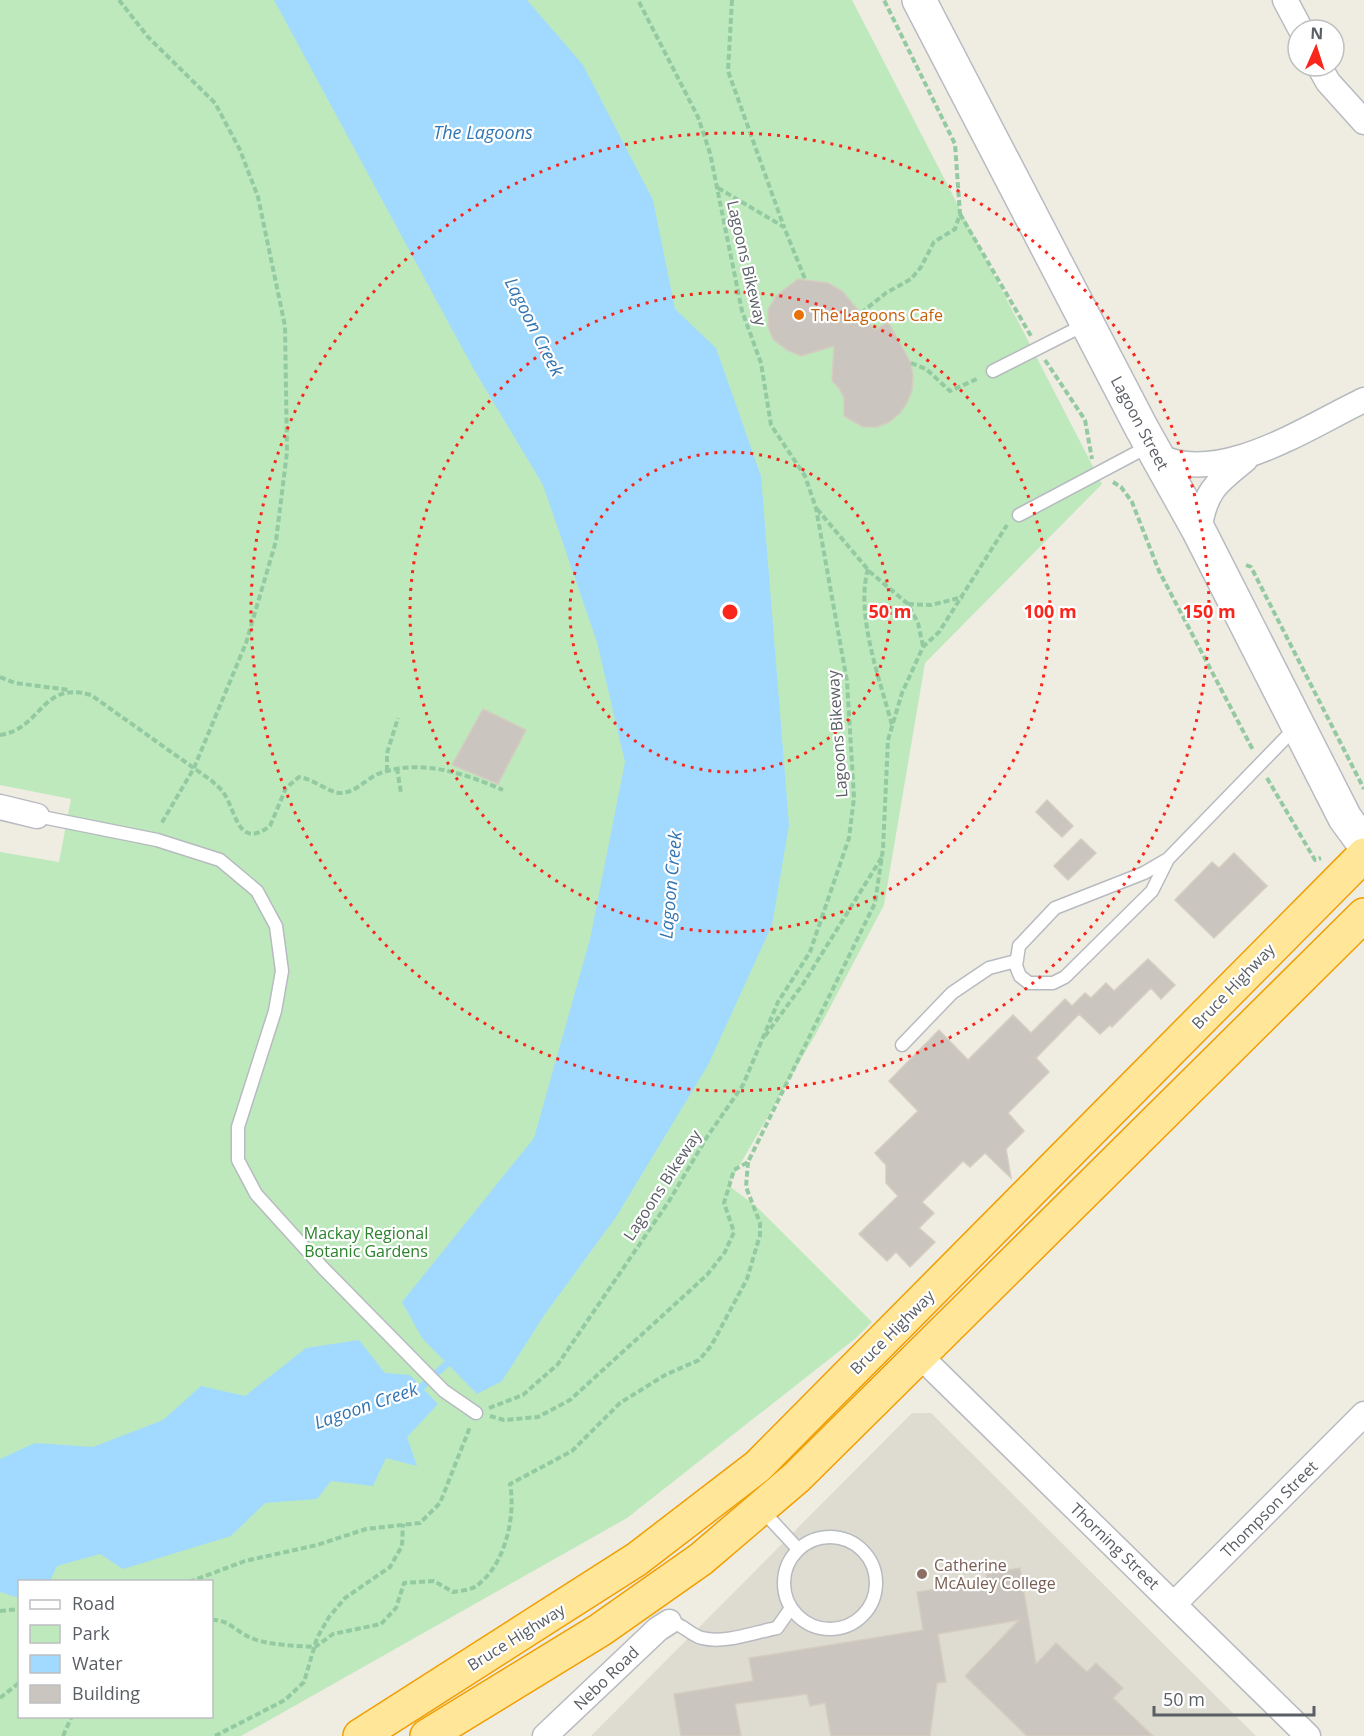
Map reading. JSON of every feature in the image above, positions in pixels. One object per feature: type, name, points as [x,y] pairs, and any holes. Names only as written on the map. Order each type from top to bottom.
[{"type":"highway","name":"Bruce Highway","points":[[375,1732],[428,1693],[638,1559],[758,1466],[1364,855]]},
{"type":"highway","points":[[438,1732],[600,1630],[701,1559],[797,1477],[921,1357],[1364,915]]},
{"type":"main road","name":"Lagoon Street","points":[[919,0],[1154,450],[1199,531],[1345,818],[1364,844]]},
{"type":"street","points":[[1286,0],[1295,18]]},
{"type":"street","points":[[1326,78],[1364,122]]},
{"type":"street","points":[[1154,450],[1182,465],[1212,466],[1251,454],[1364,399]]},
{"type":"street","points":[[1199,531],[1203,504],[1213,486],[1251,454]]},
{"type":"street","points":[[0,807],[37,816]]},
{"type":"street","name":"Thorning Street","points":[[921,1357],[1308,1736]]},
{"type":"street","name":"Thompson Street","points":[[1174,1604],[1364,1414]]},
{"type":"street","name":"Nebo Road","points":[[545,1736],[658,1629],[669,1622]]},
{"type":"street","points":[[428,1693],[438,1732]]},
{"type":"lane","points":[[993,371],[1088,323]]},
{"type":"lane","points":[[1019,515],[1098,473],[1154,450]]},
{"type":"lane","points":[[1168,859],[1152,891],[1065,977],[1053,983],[1029,982],[1020,976],[1016,961],[1019,946],[1056,908],[1144,873],[1168,859],[1298,725]]},
{"type":"lane","points":[[37,816],[157,840],[220,860],[257,891],[276,926],[282,971],[275,1011],[238,1127],[238,1160],[256,1194],[323,1268],[444,1390],[476,1413]]},
{"type":"lane","points":[[902,1045],[961,987],[989,968],[1016,961]]},
{"type":"lane","points":[[760,1508],[798,1549]]},
{"type":"lane","points":[[831,1536],[847,1540],[861,1548],[871,1561],[876,1577],[875,1593],[869,1608],[857,1620],[843,1627],[816,1627],[802,1620],[791,1608],[784,1588],[784,1572],[790,1557],[798,1549],[815,1539],[831,1536]]},
{"type":"lane","points":[[669,1622],[679,1624],[699,1638],[718,1639],[777,1628],[791,1608]]},
{"type":"path","points":[[119,0],[148,37],[215,103],[240,150],[258,197],[285,326],[287,452],[276,541],[246,643],[194,768],[160,827],[157,840]]},
{"type":"path","name":"Lagoons Bikeway","points":[[476,1413],[523,1395],[558,1364],[598,1300],[669,1201],[707,1137],[743,1085],[778,1002],[810,952],[849,838],[854,798],[847,681],[816,508],[805,477],[771,425],[761,363],[742,310],[711,153],[698,117],[638,0]]},
{"type":"path","points":[[732,0],[728,71],[805,279]]},
{"type":"path","points":[[861,313],[886,293],[911,279],[921,267],[934,242],[955,229],[960,214],[955,144],[884,0]]},
{"type":"path","points":[[718,189],[784,227]]},
{"type":"path","points":[[960,214],[1038,348],[1085,420],[1090,455],[1098,473],[1121,487],[1132,502],[1159,571],[1260,764],[1315,860],[1321,858]]},
{"type":"path","points":[[911,363],[926,369],[950,391],[993,371]]},
{"type":"path","points":[[816,508],[868,569],[908,604],[918,623],[923,647]]},
{"type":"path","points":[[213,1620],[219,1619],[253,1639],[315,1647],[333,1634],[381,1624],[396,1608],[404,1583],[434,1581],[453,1592],[475,1587],[496,1564],[508,1532],[513,1500],[510,1484],[572,1451],[620,1403],[649,1384],[699,1360],[711,1346],[747,1279],[759,1234],[760,1223],[746,1187],[748,1162],[875,903],[882,855],[888,740],[902,693],[923,647],[939,632],[963,597],[1003,528],[1019,515]]},
{"type":"path","points":[[1251,567],[1364,789]]},
{"type":"path","points":[[868,569],[863,584],[864,607],[892,726]]},
{"type":"path","points":[[908,604],[931,605],[963,597]]},
{"type":"path","points":[[0,677],[15,683],[73,690],[92,695],[194,768],[223,792],[237,824],[245,831],[255,833],[270,825],[286,788],[298,777],[309,778],[340,793],[350,791],[397,768],[430,767],[484,781],[503,790]]},
{"type":"path","points":[[0,735],[8,734],[33,719],[59,694],[73,690]]},
{"type":"path","points":[[387,771],[387,753],[398,718]]},
{"type":"path","points":[[397,768],[401,793]]},
{"type":"path","points":[[761,1042],[808,976],[882,855]]},
{"type":"path","points":[[192,1580],[245,1561],[317,1545],[366,1528],[420,1522],[440,1503],[476,1413],[504,1420],[538,1418],[570,1400],[707,1275],[725,1251],[734,1232],[724,1203],[734,1170],[748,1162]]},
{"type":"path","points":[[215,1736],[285,1700],[304,1682],[315,1647],[329,1617],[345,1598],[390,1567],[402,1546],[403,1524]]},
{"type":"path","points":[[0,1611],[18,1609]]},
{"type":"path","points":[[0,1698],[18,1684]]},
{"type":"path","points":[[63,1736],[71,1718]]},
{"type":"shaded area","name":"Catherine McAuley College","points":[[912,1413],[931,1413],[1256,1736],[591,1736]]},
{"type":"green space","name":"Mackay Regional Botanic Gardens","points":[[0,0],[852,0],[1102,484],[925,663],[884,905],[818,1030],[728,1185],[758,1208],[872,1322],[856,1338],[627,1518],[241,1736],[0,1736],[0,852],[59,862],[71,799],[0,785]]},
{"type":"water","name":"The Lagoons","points":[[274,0],[527,0],[583,65],[653,200],[675,309],[716,348],[761,476],[789,825],[772,925],[708,1065],[616,1217],[545,1314],[502,1381],[477,1394],[422,1338],[402,1302],[534,1138],[590,939],[625,762],[597,642],[543,485],[473,368]]},
{"type":"water","points":[[359,1340],[385,1373],[410,1375],[438,1404],[407,1437],[417,1466],[386,1458],[373,1486],[331,1481],[317,1499],[265,1503],[231,1536],[123,1569],[100,1554],[57,1566],[50,1580],[18,1580],[18,1598],[0,1592],[0,1459],[35,1443],[93,1447],[163,1420],[201,1386],[245,1396],[306,1348]]},
{"type":"building","points":[[798,279],[828,283],[842,291],[875,330],[888,322],[911,363],[913,376],[912,390],[907,403],[889,422],[877,427],[863,427],[844,416],[844,398],[832,381],[834,346],[801,356],[787,350],[773,339],[768,326],[768,310],[776,296]]},
{"type":"building","points":[[483,709],[526,730],[498,784],[452,765]]},
{"type":"building","points":[[1047,800],[1073,826],[1062,837],[1036,812]]},
{"type":"building","points":[[1081,839],[1096,853],[1068,880],[1054,866]]},
{"type":"building","points":[[1234,853],[1267,886],[1214,938],[1175,900],[1212,862],[1219,868]]},
{"type":"building","points":[[1148,959],[1175,985],[1161,999],[1151,988],[1112,1027],[1110,1025],[1100,1034],[1079,1014],[1036,1058],[1049,1072],[1008,1113],[1024,1131],[1006,1149],[1011,1178],[985,1153],[970,1167],[963,1161],[922,1202],[934,1213],[919,1228],[935,1242],[910,1267],[896,1252],[887,1261],[859,1234],[898,1196],[886,1183],[886,1165],[875,1153],[918,1111],[889,1081],[939,1030],[968,1060],[1013,1015],[1031,1033],[1065,999],[1072,1006],[1085,993],[1091,998],[1106,983],[1114,991]]},
{"type":"building","points":[[1020,1568],[1036,1664],[1056,1643],[1087,1672],[1096,1663],[1123,1688],[1113,1698],[1153,1736],[1027,1736],[965,1676],[1019,1620],[938,1634],[946,1682],[937,1683],[930,1736],[831,1736],[825,1703],[810,1706],[807,1694],[735,1704],[741,1736],[681,1736],[674,1694],[753,1681],[749,1658],[923,1630],[917,1592],[987,1581],[986,1574]]},
{"type":"waterway","name":"Lagoon Creek","points":[[416,1392],[452,1359]]},
{"type":"place","name":"The Lagoons Cafe","points":[[799,315]]},
{"type":"place","name":"Catherine McAuley College","points":[[922,1574]]}]
